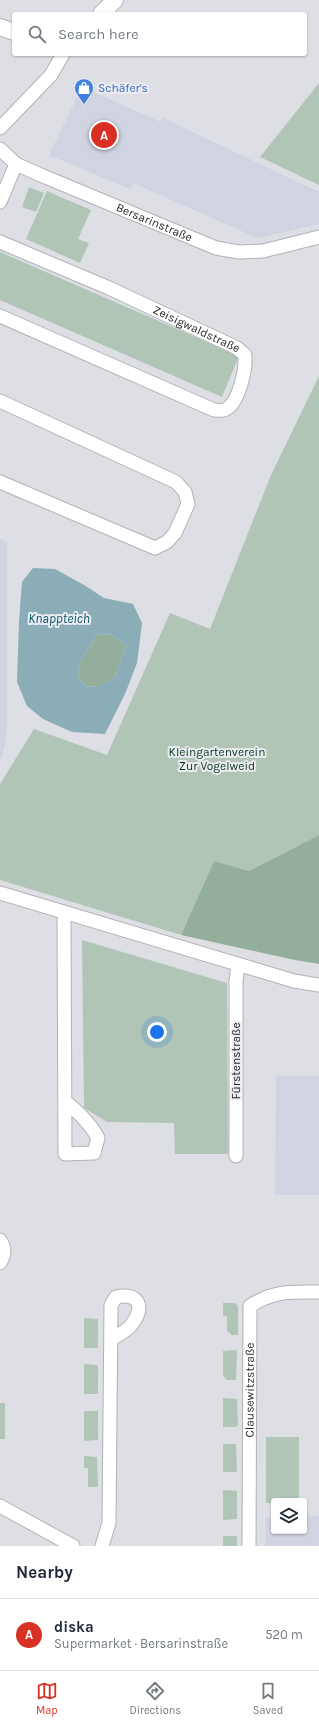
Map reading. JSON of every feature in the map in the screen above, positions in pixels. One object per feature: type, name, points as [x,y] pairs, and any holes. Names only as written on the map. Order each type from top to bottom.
[{"type":"street","points":[[103,12],[115,0]]},
{"type":"street","points":[[0,27],[12,31]]},
{"type":"street","points":[[0,128],[52,75],[62,56]]},
{"type":"street","name":"Bersarinstraße","points":[[0,149],[16,164],[216,248],[239,252],[263,251],[319,237]]},
{"type":"street","points":[[0,202],[16,164]]},
{"type":"street","name":"Zeisigwaldstraße","points":[[0,242],[109,288],[238,348],[245,355],[244,376],[232,403],[224,410],[214,410],[0,316]]},
{"type":"street","points":[[0,402],[176,482],[185,492],[188,504],[175,533],[167,542],[155,548],[0,482]]},
{"type":"street","points":[[0,893],[294,982],[319,985]]},
{"type":"street","points":[[64,912],[65,1101]]},
{"type":"street","name":"Fürstenstraße","points":[[236,1156],[236,981],[238,965]]},
{"type":"street","points":[[0,1240],[4,1249],[4,1255],[0,1263]]},
{"type":"street","name":"Clausewitzstraße","points":[[249,1546],[250,1306],[263,1298],[274,1294],[286,1292],[319,1292]]},
{"type":"street","points":[[102,1546],[109,1523],[111,1339]]},
{"type":"street","points":[[0,1506],[73,1546]]},
{"type":"shaded area","points":[[82,87],[161,122],[163,118],[319,192],[319,224],[257,238],[133,183],[130,189],[49,155]]},
{"type":"shaded area","points":[[0,539],[7,542],[7,730],[0,763]]},
{"type":"shaded area","points":[[276,1076],[319,1076],[319,1195],[275,1195]]},
{"type":"shaded area","points":[[319,1516],[319,1546],[265,1546],[266,1517],[271,1517],[271,1534],[307,1534],[307,1517]]},
{"type":"green space","points":[[319,83],[319,185],[260,157]]},
{"type":"green space","points":[[29,187],[44,193],[36,212],[22,207]]},
{"type":"green space","points":[[47,191],[91,210],[78,239],[89,243],[80,263],[26,239]]},
{"type":"green space","points":[[0,252],[239,356],[222,397],[0,300]]},
{"type":"green space","name":"Kleingartenverein Zur Vogelweid","points":[[319,376],[319,835],[249,871],[214,861],[181,935],[0,880],[0,784],[34,729],[107,755],[170,613],[210,629],[271,475]]},
{"type":"green space","points":[[97,634],[112,635],[126,645],[115,677],[98,687],[86,686],[78,678],[79,664]]},
{"type":"green space","points":[[319,835],[319,964],[181,935],[214,861],[249,871]]},
{"type":"green space","points":[[82,940],[227,983],[228,1154],[175,1154],[174,1123],[107,1122],[84,1108]]},
{"type":"green space","points":[[223,1303],[235,1303],[238,1306],[238,1335],[232,1335],[227,1331],[227,1316],[223,1316]]},
{"type":"green space","points":[[84,1318],[98,1319],[98,1348],[84,1348]]},
{"type":"green space","points":[[236,1350],[236,1380],[227,1380],[223,1376],[223,1351]]},
{"type":"green space","points":[[84,1364],[98,1365],[98,1394],[84,1394]]},
{"type":"green space","points":[[223,1398],[237,1399],[238,1425],[236,1427],[223,1427]]},
{"type":"green space","points":[[0,1403],[5,1403],[5,1439],[0,1439]]},
{"type":"green space","points":[[84,1411],[98,1411],[98,1440],[84,1441]]},
{"type":"green space","points":[[266,1437],[299,1437],[299,1498],[271,1498],[271,1503],[266,1503]]},
{"type":"green space","points":[[223,1444],[236,1444],[236,1472],[223,1472]]},
{"type":"green space","points":[[84,1456],[97,1457],[98,1487],[88,1487],[88,1468],[84,1468]]},
{"type":"green space","points":[[223,1490],[237,1491],[237,1519],[223,1520]]},
{"type":"green space","points":[[223,1536],[237,1536],[237,1546],[223,1546]]},
{"type":"water","name":"Knappteich","points":[[33,568],[55,569],[104,598],[133,604],[142,623],[137,663],[125,694],[105,734],[72,732],[43,719],[27,706],[17,682],[22,582]],"holes":[[[97,634],[112,635],[126,645],[115,677],[98,687],[86,686],[78,678],[79,664]]]},
{"type":"place","name":"Schäfer's","points":[[84,105]]},
{"type":"place","name":"diska","points":[[104,135]]}]
